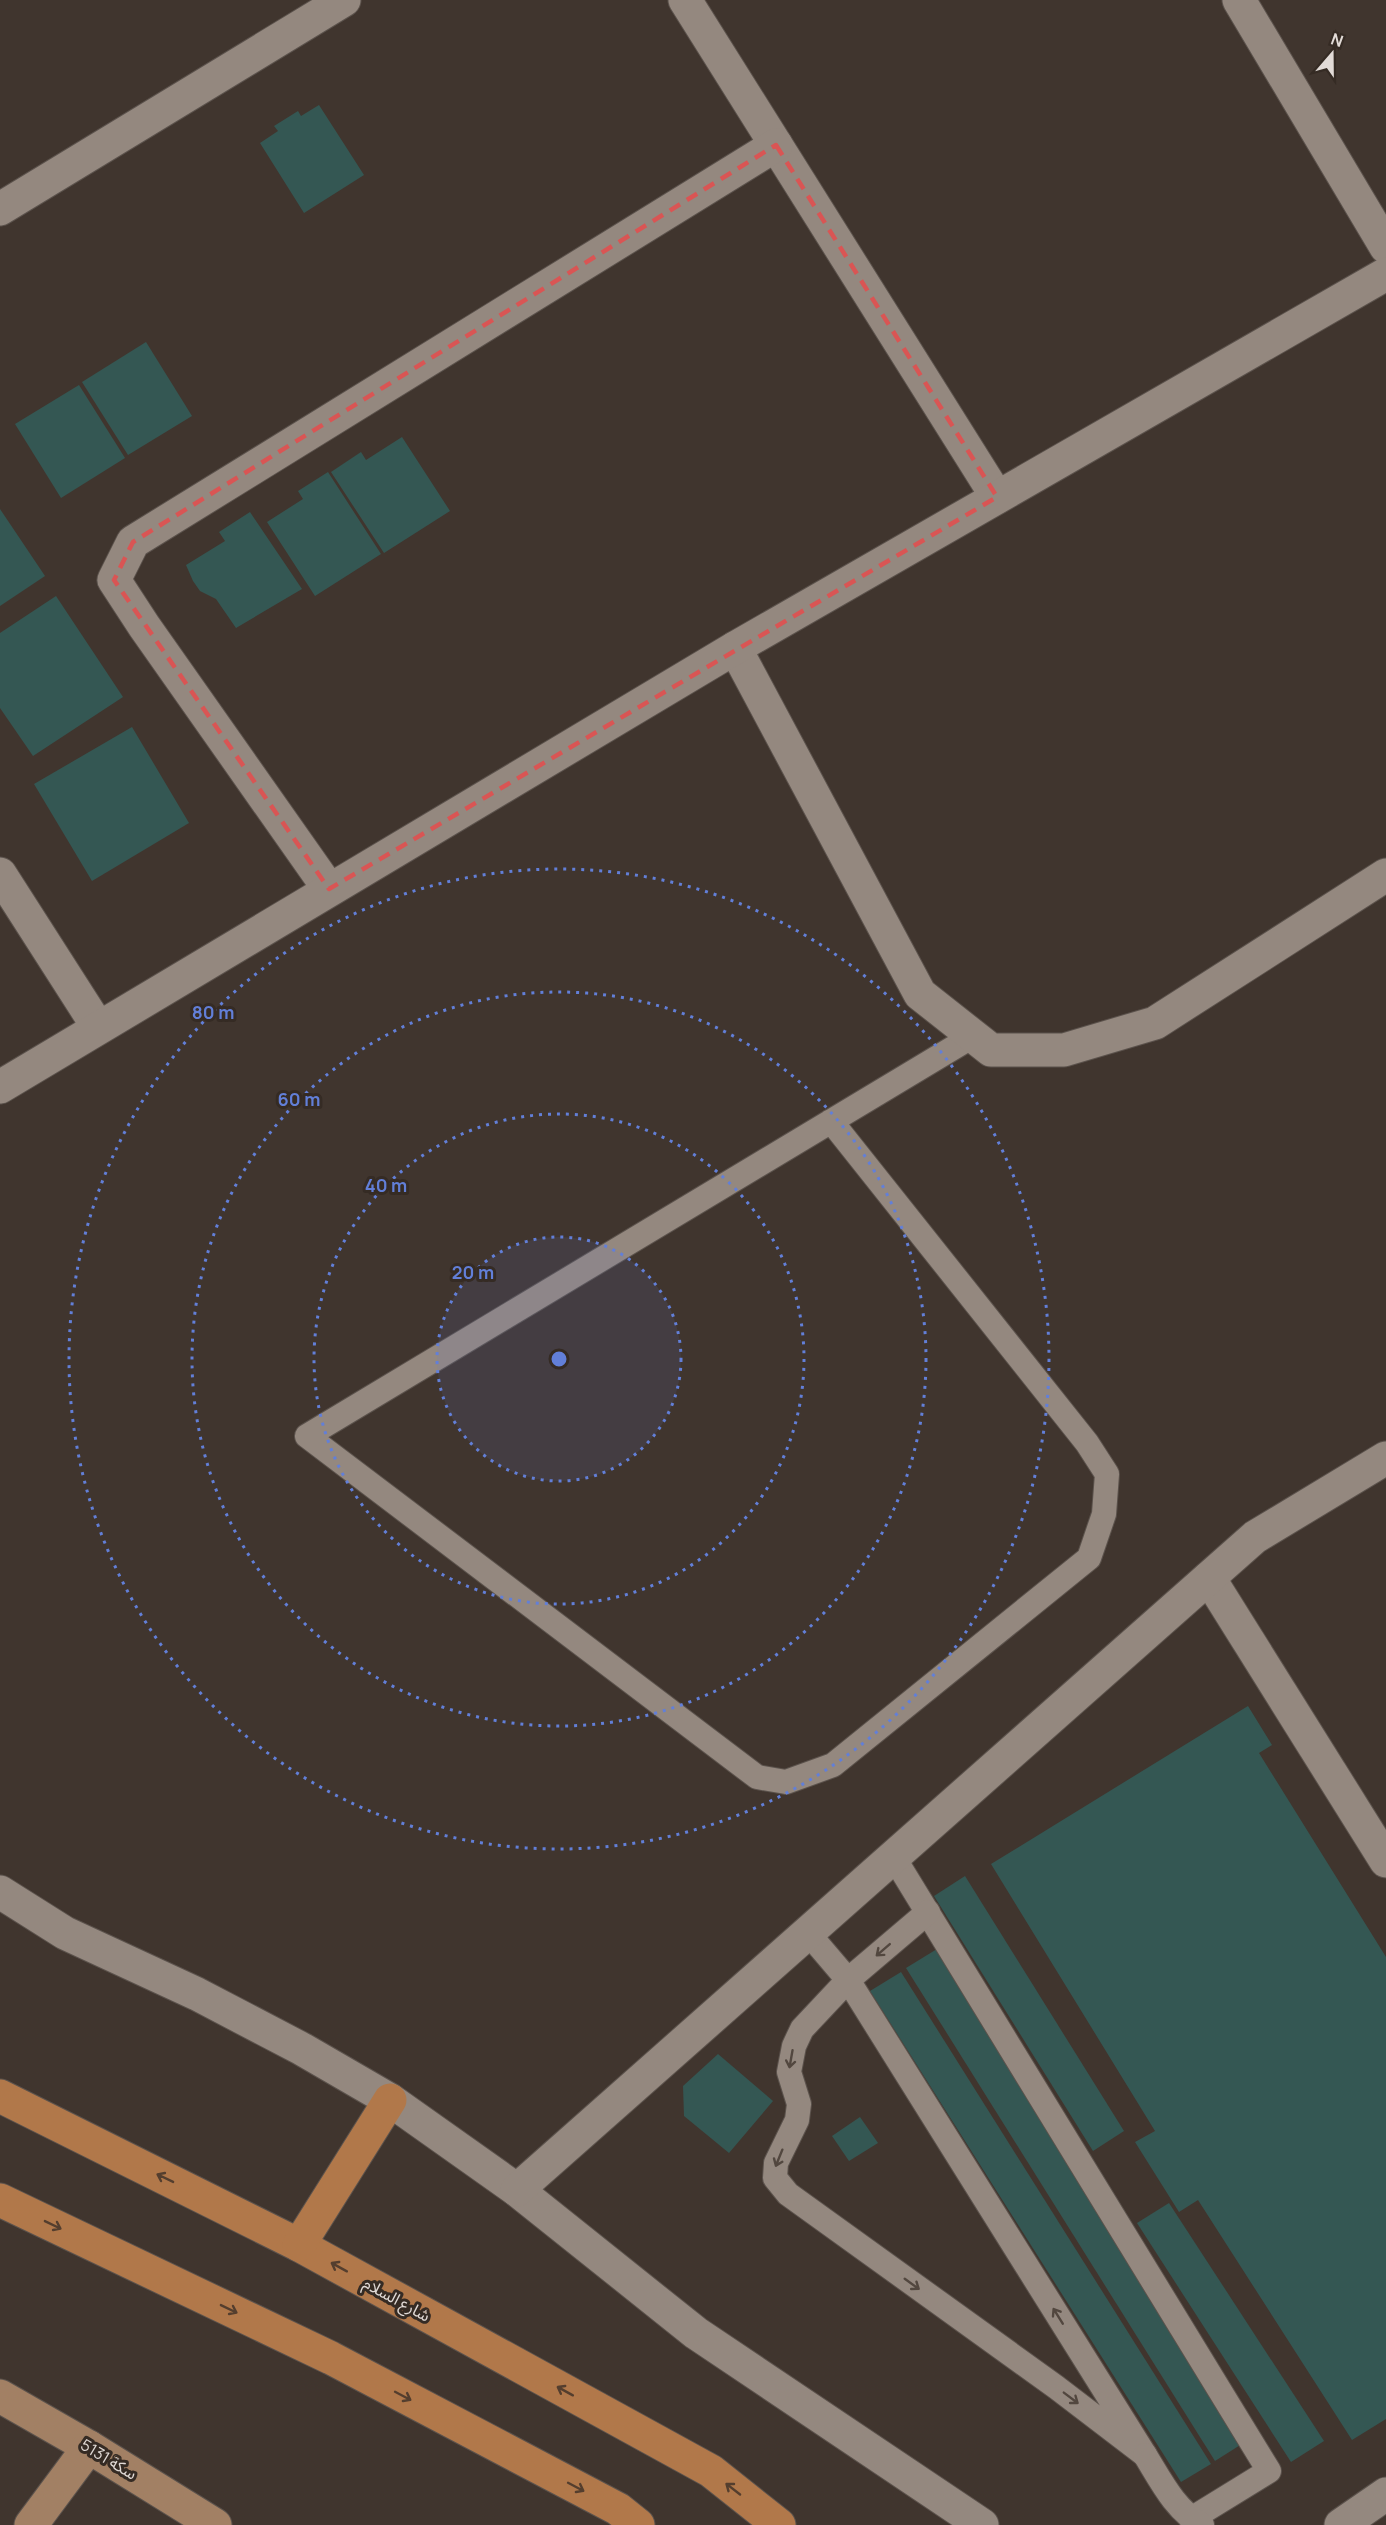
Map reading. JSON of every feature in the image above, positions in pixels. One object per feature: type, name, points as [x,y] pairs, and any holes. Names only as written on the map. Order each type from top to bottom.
[{"type":"main road","name":"شارع السلام","points":[[0,2096],[299,2245],[711,2471],[779,2525]]},
{"type":"main road","points":[[299,2245],[390,2100]]},
{"type":"main road","points":[[0,2200],[331,2358],[618,2509],[638,2525]]},
{"type":"street","points":[[0,209],[344,0]]},
{"type":"street","points":[[685,0],[997,497]]},
{"type":"street","points":[[1239,0],[1386,247]]},
{"type":"street","points":[[329,890],[114,580],[133,542],[776,145]]},
{"type":"street","points":[[0,1087],[735,648],[1386,274]]},
{"type":"street","points":[[735,648],[920,994],[991,1050],[1064,1050],[1155,1023],[1386,875]]},
{"type":"street","points":[[0,874],[98,1027]]},
{"type":"street","points":[[517,2190],[1255,1537],[1386,1458]]},
{"type":"street","points":[[1209,1578],[1386,1861]]},
{"type":"street","points":[[0,1892],[65,1933],[197,1994],[302,2049],[390,2100],[517,2190],[696,2333],[982,2525]]},
{"type":"street","name":"سكة 5131","points":[[0,2396],[89,2447],[215,2525]]},
{"type":"street","points":[[31,2525],[89,2447]]},
{"type":"street","points":[[1341,2525],[1386,2494]]},
{"type":"lane","points":[[831,1121],[1087,1443],[1107,1473],[1105,1504],[1104,1514],[1089,1558],[833,1765],[786,1782],[757,1778],[307,1436],[831,1121],[973,1036]]},
{"type":"lane","points":[[808,1933],[848,1980],[1174,2501],[1197,2522],[1269,2471],[893,1856]]},
{"type":"lane","points":[[928,1912],[848,1980],[802,2029],[794,2046],[789,2072],[799,2104],[797,2120],[776,2163],[775,2178],[788,2194],[1056,2387],[1145,2455]]},
{"type":"highlighted area","points":[[776,145],[997,497],[329,889],[114,580],[133,542]]},
{"type":"building","points":[[319,105],[364,175],[304,213],[260,143],[278,131],[274,126],[298,111],[301,116]]},
{"type":"building","points":[[146,342],[192,416],[128,455],[82,382]]},
{"type":"building","points":[[79,385],[125,458],[61,498],[15,424]]},
{"type":"building","points":[[402,437],[450,511],[384,553],[331,472],[361,452],[366,460]]},
{"type":"building","points":[[328,472],[381,554],[315,596],[267,522],[303,499],[298,491]]},
{"type":"building","points":[[0,509],[45,576],[0,606]]},
{"type":"building","points":[[250,512],[302,589],[236,628],[216,599],[200,591],[186,565],[225,541],[219,532]]},
{"type":"building","points":[[56,596],[123,697],[33,756],[0,708],[0,633]]},
{"type":"building","points":[[132,727],[189,823],[92,881],[34,784]]},
{"type":"building","points":[[1248,1706],[1272,1745],[1259,1753],[1386,1957],[1386,2419],[1352,2440],[1198,2200],[1179,2212],[1135,2142],[1155,2131],[991,1864]]},
{"type":"building","points":[[965,1876],[1124,2131],[1093,2151],[934,1896]]},
{"type":"building","points":[[937,1949],[1245,2442],[1215,2461],[906,1968]]},
{"type":"building","points":[[901,1972],[1211,2464],[1181,2482],[870,1991]]},
{"type":"building","points":[[718,2054],[773,2101],[729,2153],[684,2116],[683,2086]]},
{"type":"building","points":[[860,2117],[878,2143],[849,2161],[832,2136]]},
{"type":"building","points":[[1169,2203],[1324,2441],[1291,2462],[1137,2223]]}]
